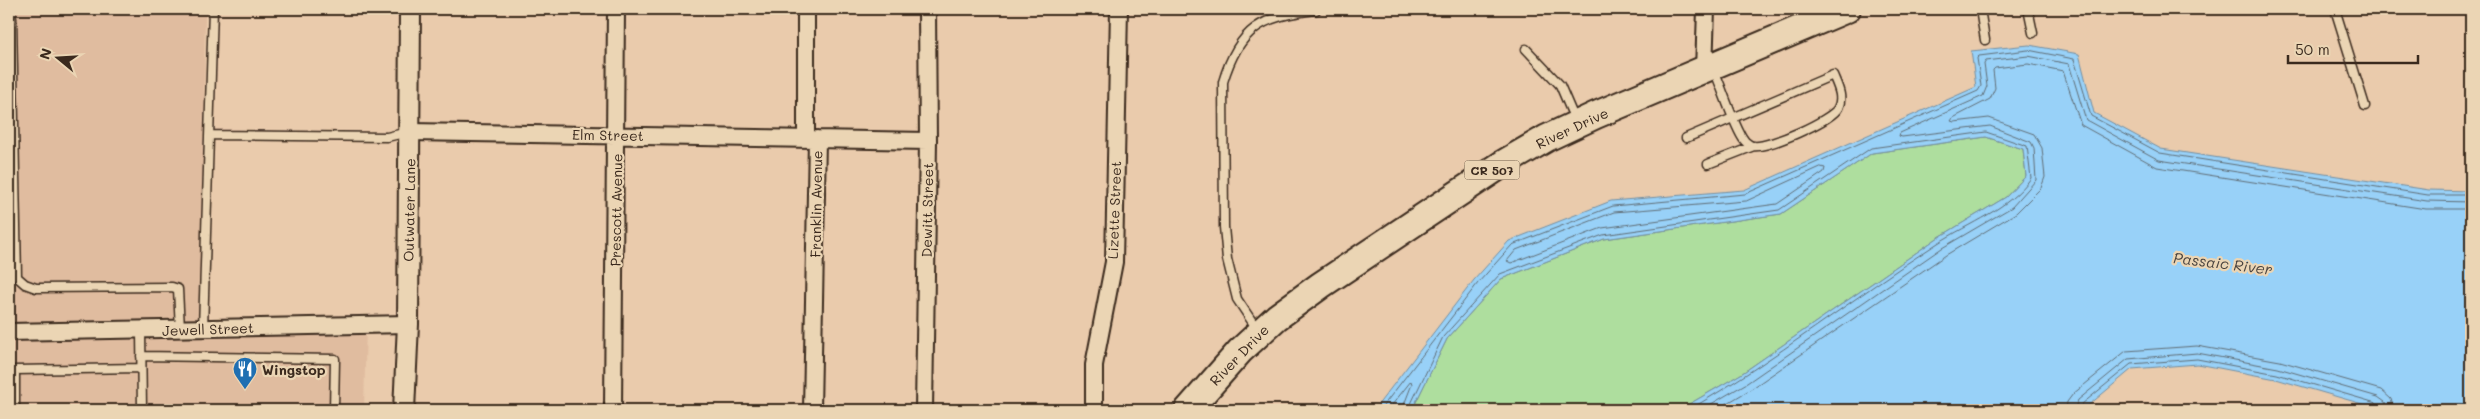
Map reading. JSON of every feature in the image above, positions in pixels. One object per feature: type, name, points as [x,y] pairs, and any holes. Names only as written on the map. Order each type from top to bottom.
[{"type":"main road","name":"River Drive","points":[[1188,410],[1260,332],[1321,285],[1462,189],[1547,138],[1847,9]]},
{"type":"street","name":"Outwater Lane","points":[[404,410],[408,324],[410,9]]},
{"type":"street","name":"Prescott Avenue","points":[[613,410],[617,136],[616,9]]},
{"type":"street","name":"Franklin Avenue","points":[[806,9],[812,139],[812,410]]},
{"type":"street","name":"Dewitt Street","points":[[924,410],[928,9]]},
{"type":"street","name":"Lizette Street","points":[[1094,410],[1094,365],[1114,262],[1119,9]]},
{"type":"street","points":[[1706,9],[1709,69]]},
{"type":"street","name":"Elm Street","points":[[410,132],[928,141]]},
{"type":"street","name":"Jewell Street","points":[[9,332],[141,331],[408,324]]},
{"type":"lane","points":[[203,329],[213,9]]},
{"type":"lane","points":[[1980,9],[1985,40]]},
{"type":"lane","points":[[2028,9],[2033,33]]},
{"type":"lane","points":[[2335,9],[2365,106]]},
{"type":"lane","points":[[1260,332],[1237,299],[1227,259],[1224,227],[1223,82],[1229,61],[1258,24],[1285,13],[1316,10]]},
{"type":"lane","points":[[12,18],[11,151],[17,277],[25,284],[36,288],[172,287],[178,289],[180,329]]},
{"type":"lane","points":[[1526,49],[1560,85],[1577,124]]},
{"type":"lane","points":[[1709,69],[1734,116],[1744,140],[1754,146]]},
{"type":"lane","points":[[1686,138],[1833,75],[1841,94],[1840,106],[1832,116],[1766,145],[1754,146],[1708,164]]},
{"type":"lane","points":[[210,135],[387,137],[410,132]]},
{"type":"lane","points":[[141,331],[142,410]]},
{"type":"lane","points":[[141,356],[335,359],[334,410]]},
{"type":"lane","points":[[15,410],[15,370],[141,368]]},
{"type":"shaded area","points":[[9,9],[205,9],[202,320],[366,323],[364,410],[9,410]]},
{"type":"green space","points":[[1986,137],[2023,149],[2026,176],[2006,197],[1936,239],[1741,374],[1679,410],[1412,410],[1447,339],[1501,279],[1604,239],[1781,214],[1872,153]]},
{"type":"water","name":"Passaic River","points":[[2029,45],[2079,54],[2094,113],[2161,149],[2429,190],[2471,191],[2471,410],[2383,410],[2276,379],[2198,364],[2132,369],[2083,410],[1679,410],[1741,374],[1936,239],[2006,197],[2026,176],[2023,149],[1986,137],[1872,153],[1781,214],[1604,239],[1501,279],[1447,339],[1412,410],[1374,410],[1474,280],[1509,241],[1611,201],[1744,190],[1976,87],[1971,51]]},
{"type":"place","name":"Wingstop","points":[[245,390]]}]
